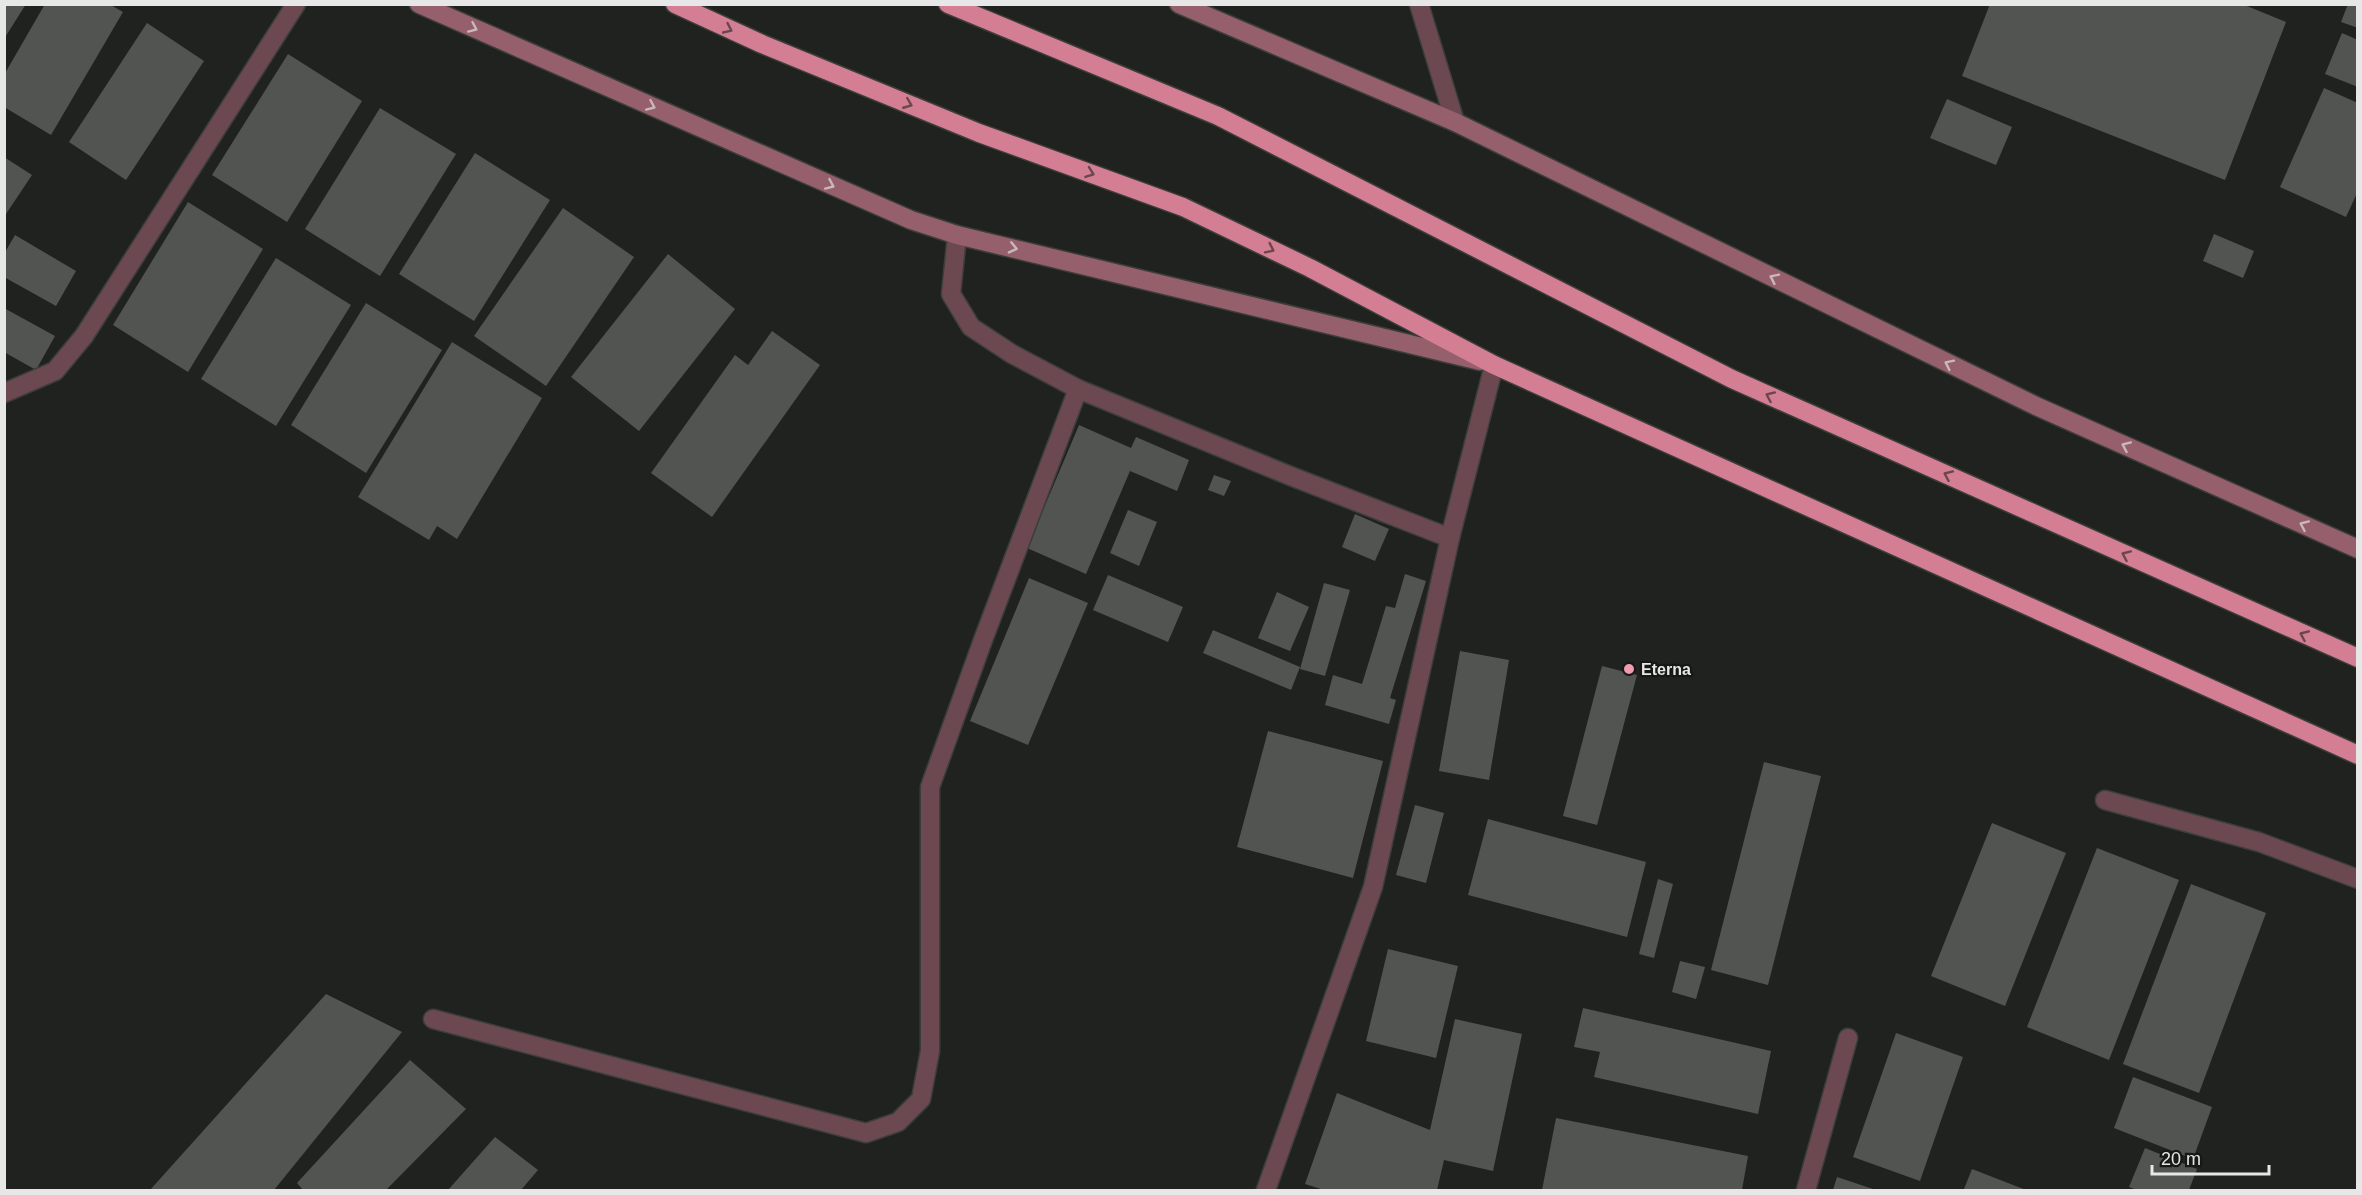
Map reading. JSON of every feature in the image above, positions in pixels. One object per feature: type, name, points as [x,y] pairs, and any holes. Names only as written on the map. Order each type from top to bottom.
[{"type":"highway","points":[[675,4],[762,44],[979,133],[1183,207],[1310,268],[1494,364],[2358,755]]},
{"type":"highway","points":[[948,4],[1218,116],[1732,379],[2358,658]]},
{"type":"main road","points":[[419,4],[911,220],[957,235],[1494,364]]},
{"type":"main road","points":[[1179,4],[1455,122],[2036,406],[2358,549]]},
{"type":"street","points":[[4,393],[55,371],[84,336],[296,4]]},
{"type":"street","points":[[1419,4],[1455,122]]},
{"type":"street","points":[[957,235],[951,294],[971,327],[1012,354],[1078,389],[1450,538]]},
{"type":"street","points":[[1266,1191],[1373,887],[1450,538],[1494,364]]},
{"type":"street","points":[[433,1019],[866,1133],[898,1122],[921,1099],[930,1051],[930,787],[982,640],[1078,389]]},
{"type":"street","points":[[2104,800],[2259,842],[2358,879]]},
{"type":"street","points":[[1806,1191],[1848,1038]]},
{"type":"building","points":[[4,4],[26,4],[4,39]]},
{"type":"building","points":[[45,4],[109,4],[123,12],[51,135],[4,107],[4,75]]},
{"type":"building","points":[[1990,4],[2242,4],[2286,22],[2225,180],[1962,76]]},
{"type":"building","points":[[2348,4],[2358,4],[2358,28],[2341,22]]},
{"type":"building","points":[[147,23],[204,61],[126,180],[69,142]]},
{"type":"building","points":[[2342,33],[2358,40],[2358,87],[2325,74]]},
{"type":"building","points":[[288,54],[362,101],[287,222],[212,175]]},
{"type":"building","points":[[2324,88],[2358,103],[2358,191],[2346,217],[2280,187]]},
{"type":"building","points":[[1947,99],[2012,127],[1996,165],[1930,138]]},
{"type":"building","points":[[380,108],[456,154],[380,276],[305,229]]},
{"type":"building","points":[[475,153],[550,200],[474,321],[399,274]]},
{"type":"building","points":[[4,157],[32,175],[4,217]]},
{"type":"building","points":[[188,202],[263,249],[188,372],[113,325]]},
{"type":"building","points":[[563,208],[634,257],[546,386],[474,336]]},
{"type":"building","points":[[2214,234],[2254,251],[2243,278],[2203,261]]},
{"type":"building","points":[[15,235],[76,271],[56,306],[4,277],[4,254]]},
{"type":"building","points":[[668,254],[735,309],[639,431],[571,377]]},
{"type":"building","points":[[276,258],[351,305],[276,426],[201,379]]},
{"type":"building","points":[[366,303],[442,350],[366,473],[291,425]]},
{"type":"building","points":[[4,308],[55,336],[36,370],[4,352]]},
{"type":"building","points":[[772,331],[820,365],[712,517],[651,473],[735,355],[748,365]]},
{"type":"building","points":[[452,342],[542,398],[457,539],[437,526],[429,540],[358,497]]},
{"type":"building","points":[[1079,425],[1131,448],[1136,437],[1189,460],[1177,491],[1130,471],[1086,574],[1027,548]]},
{"type":"building","points":[[1214,475],[1231,481],[1224,496],[1208,490]]},
{"type":"building","points":[[1128,510],[1157,522],[1139,566],[1110,553]]},
{"type":"building","points":[[1355,514],[1389,529],[1375,561],[1342,547]]},
{"type":"building","points":[[1405,574],[1426,581],[1390,698],[1396,700],[1389,724],[1325,705],[1333,675],[1362,684],[1386,606],[1395,608]]},
{"type":"building","points":[[1108,575],[1183,607],[1168,642],[1093,610]]},
{"type":"building","points":[[1029,578],[1088,603],[1028,745],[970,721]]},
{"type":"building","points":[[1324,583],[1350,590],[1325,676],[1300,669]]},
{"type":"building","points":[[1277,592],[1309,607],[1290,651],[1258,638]]},
{"type":"building","points":[[1213,630],[1300,667],[1291,690],[1203,653]]},
{"type":"building","points":[[1460,651],[1509,660],[1489,780],[1439,771]]},
{"type":"building","points":[[1602,666],[1637,675],[1597,825],[1563,816]]},
{"type":"building","points":[[1268,731],[1383,761],[1353,878],[1237,847]]},
{"type":"building","points":[[1764,762],[1821,776],[1768,985],[1711,970]]},
{"type":"building","points":[[1415,805],[1444,813],[1426,883],[1396,875]]},
{"type":"building","points":[[1488,819],[1646,862],[1627,937],[1468,895]]},
{"type":"building","points":[[1992,823],[2066,853],[2005,1006],[1931,976]]},
{"type":"building","points":[[2097,848],[2179,880],[2109,1060],[2027,1027]]},
{"type":"building","points":[[1658,879],[1673,884],[1654,958],[1639,954]]},
{"type":"building","points":[[2191,884],[2266,913],[2199,1093],[2123,1064]]},
{"type":"building","points":[[1388,949],[1458,966],[1436,1058],[1366,1041]]},
{"type":"building","points":[[1680,961],[1705,967],[1696,999],[1672,992]]},
{"type":"building","points":[[326,994],[402,1032],[274,1190],[150,1190]]},
{"type":"building","points":[[1583,1008],[1771,1051],[1758,1114],[1594,1077],[1600,1052],[1574,1047]]},
{"type":"building","points":[[1455,1019],[1522,1034],[1493,1171],[1444,1160],[1437,1190],[1324,1190],[1305,1184],[1337,1093],[1430,1130]]},
{"type":"building","points":[[1896,1033],[1963,1057],[1920,1181],[1853,1157]]},
{"type":"building","points":[[410,1060],[466,1109],[386,1190],[303,1190],[297,1183]]},
{"type":"building","points":[[2133,1077],[2212,1107],[2193,1159],[2114,1128]]},
{"type":"building","points":[[1556,1118],[1748,1156],[1742,1190],[1542,1190]]},
{"type":"building","points":[[495,1137],[538,1170],[521,1190],[448,1190]]},
{"type":"building","points":[[2145,1148],[2197,1169],[2189,1190],[2137,1190],[2129,1187]]},
{"type":"building","points":[[1972,1169],[2026,1190],[1964,1189]]},
{"type":"building","points":[[1837,1177],[1876,1190],[1833,1190]]},
{"type":"place","name":"Eterna","points":[[1629,669]]}]
